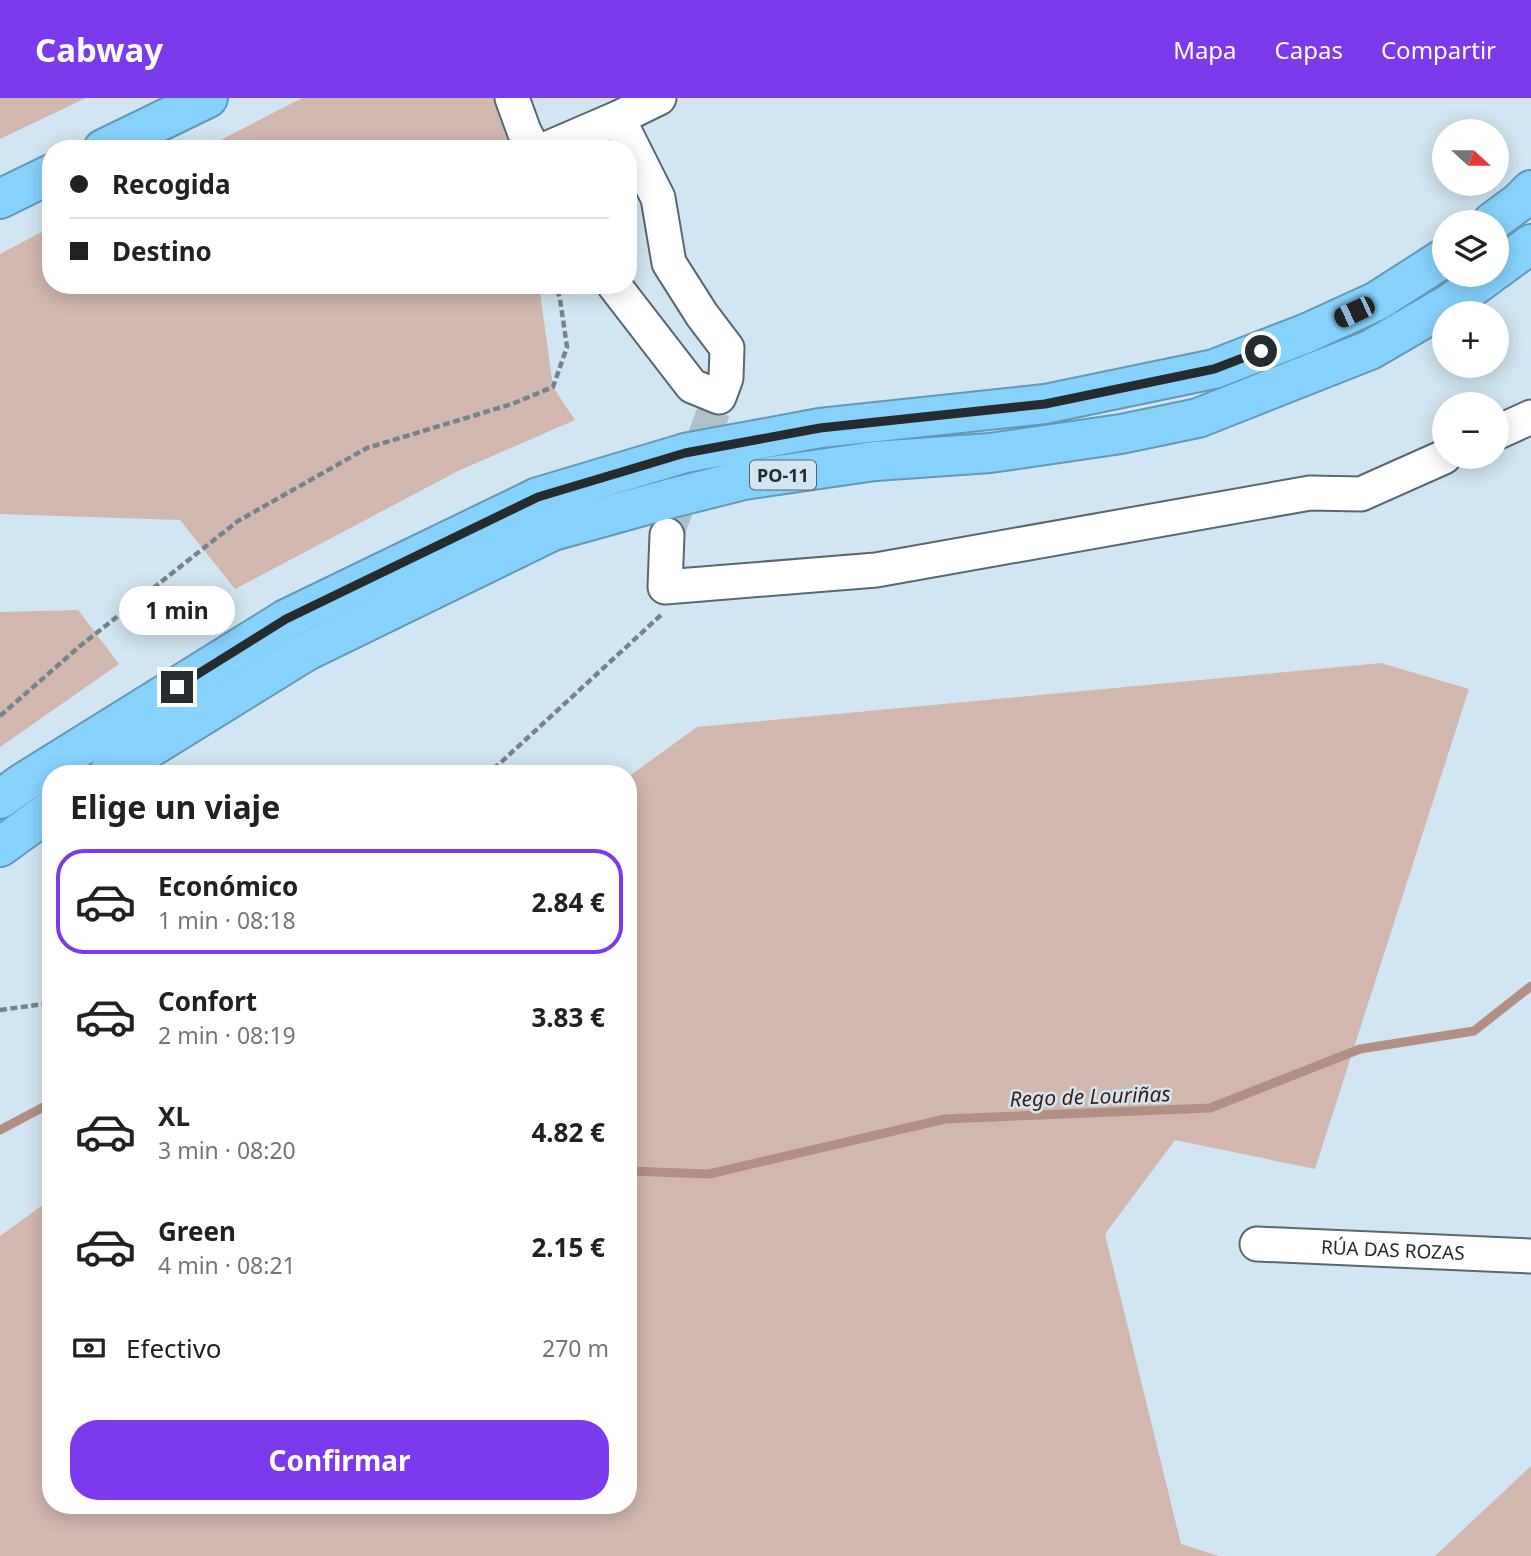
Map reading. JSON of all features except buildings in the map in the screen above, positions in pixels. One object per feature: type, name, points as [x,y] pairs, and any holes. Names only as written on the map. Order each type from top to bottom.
[{"type":"highway","points":[[122,140],[208,98]]},
{"type":"highway","points":[[0,199],[42,178]]},
{"type":"highway","points":[[1508,210],[1531,190]]},
{"type":"highway","points":[[1509,260],[1531,244]]},
{"type":"highway","name":"PO-11","points":[[52,765],[286,619],[538,497],[699,451],[820,428],[1045,404],[1214,369],[1307,333],[1377,301],[1432,266]]},
{"type":"highway","name":"PO-11","points":[[123,765],[305,652],[553,531],[744,480],[875,461],[1003,451],[1121,434],[1198,418],[1370,350],[1449,304],[1472,287]]},
{"type":"highway","name":"PO-11","points":[[0,799],[42,771]]},
{"type":"highway","points":[[0,847],[42,817]]},
{"type":"street","points":[[512,98],[528,140]]},
{"type":"street","points":[[567,140],[659,98]]},
{"type":"street","points":[[618,118],[629,140]]},
{"type":"street","points":[[621,294],[692,386],[719,397],[726,378],[727,348],[669,263],[658,198],[637,156]]},
{"type":"street","points":[[1509,427],[1531,417]]},
{"type":"street","points":[[667,535],[665,587],[876,570],[1311,493],[1361,494],[1432,462]]},
{"type":"street","name":"RÚA DAS ROZAS","points":[[1257,1244],[1531,1256]]},
{"type":"path","points":[[0,716],[80,646],[238,521],[367,448],[512,404],[553,387],[567,347],[559,294]]},
{"type":"path","points":[[498,765],[663,613],[665,587]]},
{"type":"path","points":[[0,1010],[42,1004]]},
{"type":"shaded area","points":[[0,98],[86,98],[0,139]]},
{"type":"shaded area","points":[[302,98],[512,98],[519,140],[220,140]]},
{"type":"shaded area","points":[[42,232],[42,294],[540,294],[553,387],[575,420],[458,471],[235,589],[180,520],[0,514],[0,254]]},
{"type":"shaded area","points":[[78,610],[119,664],[0,747],[0,612]]},
{"type":"shaded area","points":[[1381,663],[1469,689],[1315,1169],[1175,1140],[1105,1234],[1181,1544],[1219,1556],[0,1556],[0,1236],[42,1206],[42,1514],[637,1514],[637,770],[697,727]]},
{"type":"shaded area","points":[[1531,1466],[1531,1556],[1435,1556]]},
{"type":"waterway","name":"Rego de Louriñas","points":[[637,1171],[709,1174],[945,1119],[1210,1108],[1360,1049],[1474,1031],[1531,986]]},
{"type":"waterway","name":"Rego de Louriñas","points":[[0,1130],[42,1108]]},
{"type":"tunnel","points":[[667,535],[719,397]]},
{"type":"route","points":[[177,687],[286,619],[538,497],[685,453],[820,428],[1045,404],[1214,369],[1261,351]]}]
